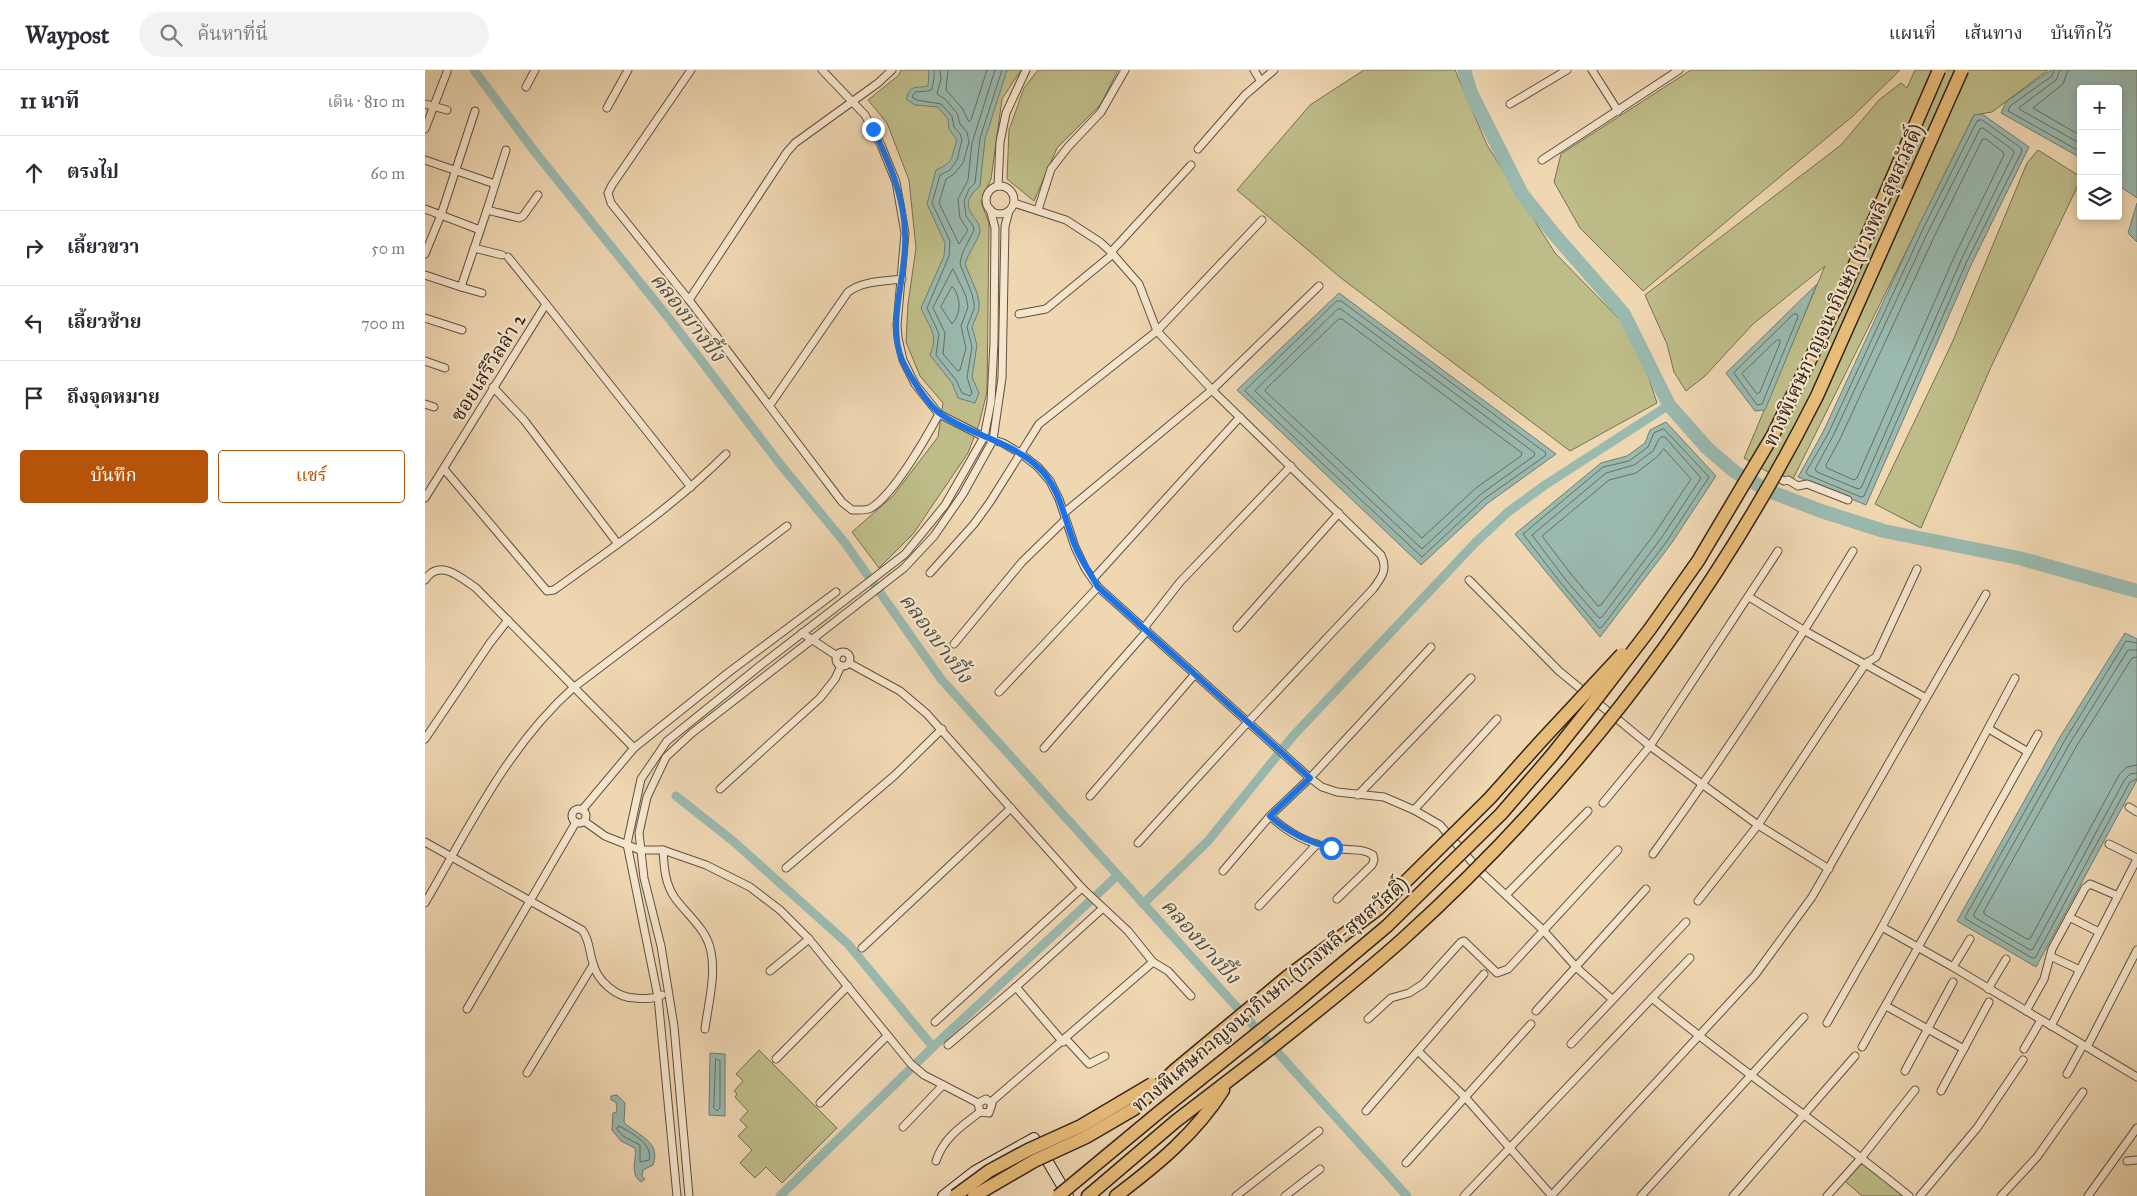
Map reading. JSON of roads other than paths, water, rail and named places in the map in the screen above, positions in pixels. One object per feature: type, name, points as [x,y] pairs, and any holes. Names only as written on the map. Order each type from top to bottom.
[{"type":"highway","name":"ทางพิเศษกาญจนาภิเษก (บางพลี-สุขสวัสดิ์)","points":[[1058,1196],[1387,926],[1501,814],[1552,755],[1650,629],[1698,561],[1773,435],[1839,301],[1939,70]]},
{"type":"highway","name":"ทางพิเศษกาญจนาภิเษก (บางพลี-สุขสวัสดิ์)","points":[[1088,1196],[1176,1121],[1227,1083],[1403,939],[1514,830],[1610,721],[1669,642],[1716,573],[1775,476],[1817,396],[1962,70]]},
{"type":"highway","points":[[974,1196],[1034,1161],[1087,1137],[1130,1112],[1175,1070],[1287,977],[1378,908],[1490,798],[1586,692],[1632,644],[1650,629]]},
{"type":"highway","points":[[955,1196],[989,1172],[1028,1150],[1081,1126],[1175,1070]]},
{"type":"highway","points":[[1117,1196],[1191,1133],[1209,1111],[1227,1083]]},
{"type":"street","points":[[526,87],[535,70]]},
{"type":"street","points":[[607,108],[628,70]]},
{"type":"street","points":[[691,70],[611,185],[608,193],[611,203],[689,300],[843,502],[852,510],[871,508],[886,493],[915,454],[939,414]]},
{"type":"street","points":[[822,70],[853,101],[873,129],[895,182],[905,233],[897,325],[900,354],[915,384],[939,414],[1020,453],[1038,468],[1050,481],[1059,498],[1064,516],[1085,568],[1098,587],[1310,778],[1322,787],[1337,792],[1384,797],[1414,810],[1440,825],[1479,870],[1543,930],[1577,968],[1612,999]]},
{"type":"street","points":[[689,300],[787,152],[795,143],[892,70]]},
{"type":"street","points":[[998,186],[1000,142],[1006,113],[1026,70]]},
{"type":"street","points":[[1038,210],[1051,169],[1068,147],[1101,112],[1125,70]]},
{"type":"street","points":[[1254,70],[1260,80]]},
{"type":"street","points":[[1197,150],[1245,95],[1260,80],[1274,70]]},
{"type":"street","points":[[1510,104],[1567,70]]},
{"type":"street","points":[[1592,70],[1618,111]]},
{"type":"street","points":[[1542,160],[1679,70]]},
{"type":"street","points":[[425,129],[447,72]]},
{"type":"street","points":[[425,104],[447,110]]},
{"type":"street","points":[[425,254],[441,214],[475,111]]},
{"type":"street","points":[[461,287],[506,150]]},
{"type":"street","points":[[425,160],[495,184]]},
{"type":"street","points":[[1019,314],[1046,309],[1112,253],[1191,165]]},
{"type":"street","points":[[677,1196],[658,997],[627,844],[641,779],[667,741],[802,633],[905,554],[923,534],[945,504],[984,437],[991,402],[994,351],[995,228],[987,202],[988,194],[998,186],[1010,190],[1014,203]]},
{"type":"street","points":[[487,210],[519,218],[523,216],[538,195]]},
{"type":"street","points":[[1014,203],[1066,220],[1100,242],[1112,253],[1139,284],[1157,331],[1212,390],[1381,555],[1384,562],[1385,570],[1373,589],[1138,843]]},
{"type":"street","points":[[689,1196],[675,1036],[669,990],[661,946],[644,878],[640,850],[639,833],[647,797],[666,757],[692,734],[893,578],[920,553],[963,494],[993,440],[1002,378],[1005,226],[1009,210],[1014,203]]},
{"type":"street","points":[[425,209],[480,230]]},
{"type":"street","points":[[990,209],[1000,214],[1009,210]]},
{"type":"street","points":[[930,573],[974,524],[1000,487],[1039,424],[1157,331],[1261,220]]},
{"type":"street","name":"ซอยเสรีวิลล่า 2","points":[[425,498],[546,304],[505,256],[474,248]]},
{"type":"street","points":[[425,275],[482,292]]},
{"type":"street","points":[[770,405],[849,292],[855,287],[867,284],[902,279]]},
{"type":"street","points":[[954,644],[1022,562],[1064,516],[1212,390],[1319,286]]},
{"type":"street","points":[[546,304],[691,487]]},
{"type":"street","points":[[425,318],[462,330]]},
{"type":"street","points":[[425,361],[445,368]]},
{"type":"street","points":[[493,388],[524,420],[618,544]]},
{"type":"street","points":[[425,404],[434,406]]},
{"type":"street","points":[[1093,579],[1240,417]]},
{"type":"street","points":[[444,469],[547,591],[554,590],[618,544],[691,487],[726,454]]},
{"type":"street","points":[[1044,748],[1146,630],[1180,582],[1291,466]]},
{"type":"street","points":[[1775,476],[1784,482],[1788,480],[1798,486],[1807,484],[1847,500]]},
{"type":"street","points":[[1237,628],[1339,513]]},
{"type":"street","points":[[425,903],[504,767],[540,721],[573,688],[787,526]]},
{"type":"street","points":[[1603,803],[1650,746],[1749,597],[1777,551]]},
{"type":"street","points":[[1653,854],[1703,786],[1805,631],[1853,551]]},
{"type":"street","points":[[425,580],[434,570],[440,569],[448,571],[476,588],[634,748]]},
{"type":"street","points":[[1698,901],[1759,825],[1866,663],[1876,657],[1917,570]]},
{"type":"street","points":[[1469,580],[1559,671],[1650,746],[1759,825],[1829,869]]},
{"type":"street","points":[[999,692],[1098,587]]},
{"type":"street","points":[[576,822],[573,818],[574,813],[582,810],[634,748],[729,672],[836,592]]},
{"type":"street","points":[[1418,1051],[1465,1097],[1551,1196],[1755,975],[1813,896],[1986,594]]},
{"type":"street","points":[[1749,597],[1805,631],[1866,663],[1926,698]]},
{"type":"street","points":[[425,739],[490,642],[508,620]]},
{"type":"street","points":[[802,633],[837,656]]},
{"type":"street","points":[[1223,871],[1270,816],[1310,778],[1431,647]]},
{"type":"street","points":[[837,656],[840,653],[847,653],[849,656],[849,662],[845,666],[841,666]]},
{"type":"street","points":[[837,656],[837,662],[841,666]]},
{"type":"street","points":[[849,662],[900,691],[927,714],[1084,890],[1128,931],[1153,962],[1168,971],[1191,996]]},
{"type":"street","points":[[721,788],[820,698],[835,679],[841,666]]},
{"type":"street","points":[[1090,796],[1195,674]]},
{"type":"street","points":[[1359,795],[1471,678]]},
{"type":"street","points":[[1827,1023],[1882,927],[2015,678]]},
{"type":"street","points":[[1414,810],[1497,719]]},
{"type":"street","points":[[787,868],[895,774],[942,729]]},
{"type":"street","points":[[1989,729],[2028,752]]},
{"type":"street","points":[[1862,1047],[2039,734]]},
{"type":"street","points":[[2129,807],[2137,812]]},
{"type":"street","points":[[862,948],[1011,808]]},
{"type":"street","points":[[582,810],[586,816],[584,821]]},
{"type":"street","points":[[1506,895],[1588,811]]},
{"type":"street","points":[[1270,816],[1292,833],[1317,844],[1331,848],[1367,851],[1373,855],[1372,865],[1337,899]]},
{"type":"street","points":[[584,821],[605,836],[640,850],[663,850],[706,865],[750,887],[780,910],[809,939],[849,986],[907,1060],[924,1075],[978,1103],[981,1112]]},
{"type":"street","points":[[576,822],[581,823],[584,821]]},
{"type":"street","points":[[467,1009],[576,822]]},
{"type":"street","points":[[425,842],[582,930],[589,941],[593,965],[609,988],[620,995],[631,998],[658,997],[669,990]]},
{"type":"street","points":[[1259,906],[1317,844]]},
{"type":"street","points":[[2051,1026],[2137,859],[2109,844]]},
{"type":"street","points":[[663,850],[664,869],[668,885],[675,898],[700,927],[711,951],[713,965],[705,1029]]},
{"type":"street","points":[[1368,1019],[1391,998],[1409,993],[1423,984],[1461,942],[1465,941],[1497,973],[1507,969],[1618,850]]},
{"type":"street","points":[[2026,1011],[2044,979],[2050,956],[2069,917],[2089,884],[2118,896]]},
{"type":"street","points":[[1536,1011],[1577,968],[1645,889]]},
{"type":"street","points":[[935,1022],[1084,890]]},
{"type":"street","points":[[948,1045],[1017,987],[1101,906]]},
{"type":"street","points":[[2069,917],[2099,932]]},
{"type":"street","points":[[1571,1044],[1686,922]]},
{"type":"street","points":[[1882,927],[1919,947],[2137,1077]]},
{"type":"street","points":[[1953,967],[1970,938]]},
{"type":"street","points":[[770,971],[809,939]]},
{"type":"street","points":[[2067,1074],[2085,1046],[2137,950]]},
{"type":"street","points":[[2050,956],[2080,970]]},
{"type":"street","points":[[1464,1196],[1690,958]]},
{"type":"street","points":[[1988,989],[2006,959]]},
{"type":"street","points":[[991,1102],[1153,962]]},
{"type":"street","points":[[527,1073],[593,965]]},
{"type":"street","points":[[1366,1111],[1484,974]]},
{"type":"street","points":[[1905,1071],[1953,982]]},
{"type":"street","points":[[777,1059],[849,986]]},
{"type":"street","points":[[1017,987],[1064,1040],[1089,1064],[1105,1056]]},
{"type":"street","points":[[1652,998],[1699,1037],[1805,1113],[1909,1196]]},
{"type":"street","points":[[1941,1091],[1989,1002]]},
{"type":"street","points":[[1886,1006],[1963,1050]]},
{"type":"street","points":[[1641,1196],[1804,1017]]},
{"type":"street","points":[[2024,1049],[2041,1020]]},
{"type":"street","points":[[1406,1163],[1531,1024]]},
{"type":"street","points":[[820,1103],[887,1036]]},
{"type":"street","points":[[1733,1196],[1855,1056]]},
{"type":"street","points":[[1920,1196],[1977,1128],[2023,1060]]},
{"type":"street","points":[[903,1127],[943,1085]]},
{"type":"street","points":[[1827,1196],[1915,1090]]},
{"type":"street","points":[[2001,1196],[2037,1158],[2083,1092]]},
{"type":"street","points":[[978,1103],[986,1099],[991,1102]]},
{"type":"street","points":[[936,1161],[940,1148],[946,1140],[981,1112],[989,1112],[992,1109],[991,1102]]},
{"type":"street","points":[[2088,1196],[2137,1128]]},
{"type":"street","points":[[1236,1196],[1319,1131]]},
{"type":"street","points":[[943,1196],[975,1171],[1034,1138],[1068,1196]]},
{"type":"street","points":[[2127,1160],[2137,1160]]},
{"type":"street","points":[[1285,1196],[1320,1169]]},
{"type":"water","points":[[929,70],[1007,70],[985,139],[980,186],[972,194],[968,206],[977,221],[980,231],[965,264],[979,302],[979,310],[972,327],[977,345],[972,377],[979,393],[975,403],[958,398],[952,383],[930,355],[934,341],[932,331],[921,308],[944,256],[945,243],[927,204],[936,170],[950,161],[957,140],[949,129],[948,119],[938,107],[915,105],[906,99],[911,89],[928,86]]},
{"type":"water","points":[[2051,70],[2137,70],[2137,198],[2122,188],[2122,85],[2077,85],[2077,156],[2001,113],[2006,102]]},
{"type":"water","points":[[1982,114],[2029,147],[1972,263],[1866,505],[1798,477],[1823,432],[1918,227],[1974,115]]},
{"type":"water","points":[[2137,203],[2137,242],[2128,233]]},
{"type":"water","points":[[1817,284],[1765,410],[1755,411],[1726,373]]},
{"type":"water","points":[[1339,293],[1556,454],[1488,503],[1421,565],[1237,390]]},
{"type":"water","points":[[1666,422],[1716,476],[1671,544],[1600,637],[1515,534],[1601,463],[1627,456],[1645,443],[1650,430]]},
{"type":"water","points":[[2125,633],[2137,639],[2137,780],[2036,967],[1957,921],[2060,737]]},
{"type":"water","points":[[710,1053],[725,1054],[725,1116],[709,1115]]},
{"type":"water","points":[[617,1095],[625,1103],[624,1122],[646,1139],[654,1150],[653,1165],[643,1170],[642,1176],[645,1179],[641,1182],[635,1175],[634,1170],[635,1148],[621,1141],[612,1130],[613,1113],[617,1112],[616,1102],[611,1100],[611,1096]]},
{"type":"waterway","name":"คลองบางปิ้ง","points":[[474,70],[535,152],[671,321],[780,464],[845,543],[941,679],[1407,1196]]},
{"type":"waterway","points":[[1464,70],[1471,93],[1522,194],[1554,234],[1624,314],[1669,405],[1707,448],[1735,472],[1769,491],[1821,511],[1884,531],[2019,558],[2137,591]]},
{"type":"waterway","points":[[1143,904],[1208,841],[1293,736],[1475,543],[1508,512],[1545,485],[1669,405]]},
{"type":"waterway","points":[[676,796],[733,841],[848,944],[933,1047]]},
{"type":"waterway","points":[[780,1196],[933,1047],[1118,875]]}]
